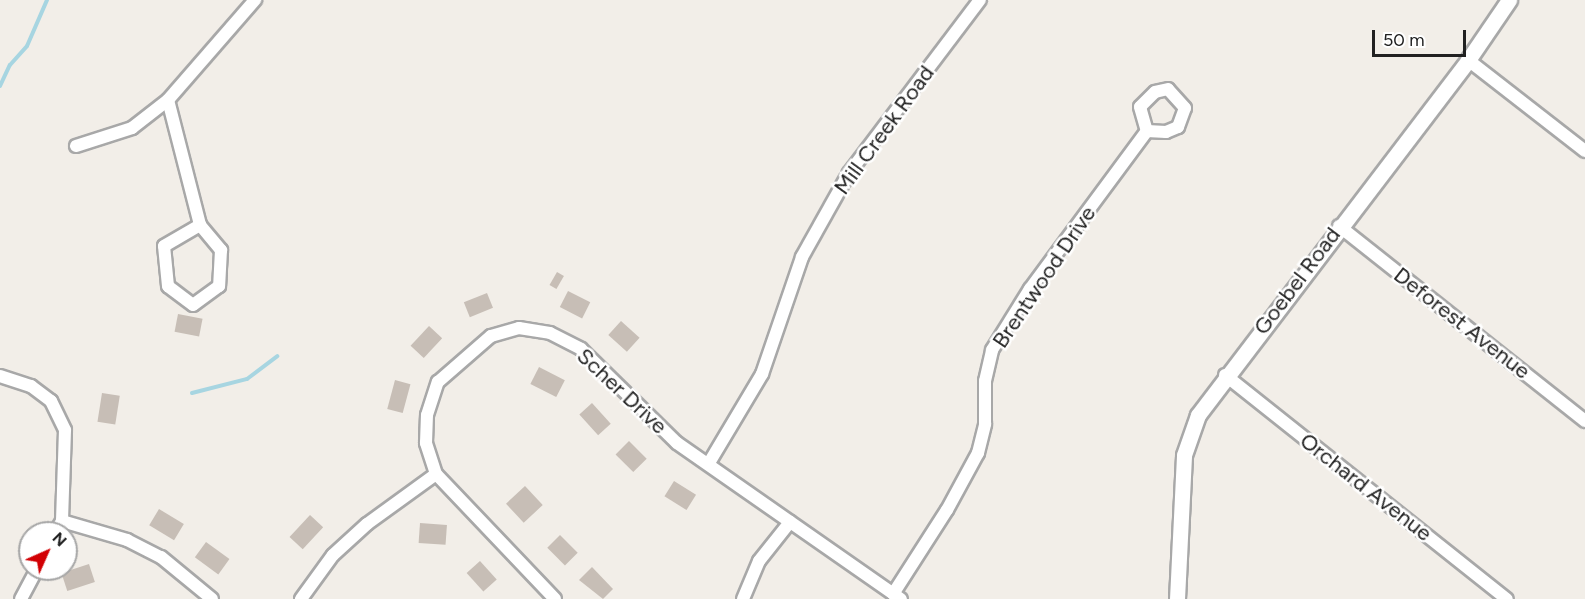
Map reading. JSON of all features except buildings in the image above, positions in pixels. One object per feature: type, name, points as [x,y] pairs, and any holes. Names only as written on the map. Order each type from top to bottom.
[{"type":"street","points":[[76,146],[132,128],[168,100],[255,0]]},
{"type":"street","name":"Mill Creek Road","points":[[709,463],[762,374],[802,257],[849,172],[980,0]]},
{"type":"street","name":"Goebel Road","points":[[1177,599],[1184,455],[1198,415],[1225,375],[1468,60],[1509,0]]},
{"type":"street","points":[[1468,60],[1585,151]]},
{"type":"street","points":[[168,100],[200,225],[221,250],[219,286],[193,304],[168,286],[164,246],[200,225]]},
{"type":"street","name":"Brentwood Drive","points":[[897,596],[978,453],[985,424],[985,381],[992,350],[1030,289],[1147,131]]},
{"type":"street","name":"Deforest Avenue","points":[[1339,226],[1585,421]]},
{"type":"street","name":"Scher Drive","points":[[555,599],[436,474],[426,443],[427,415],[438,382],[491,336],[519,328],[550,333],[580,349],[677,443],[709,463],[897,596]]},
{"type":"street","name":"Orchard Avenue","points":[[1225,375],[1507,599]]},
{"type":"street","points":[[0,376],[32,386],[51,401],[65,430],[62,521]]},
{"type":"street","points":[[301,599],[333,555],[367,524],[436,474]]},
{"type":"street","points":[[743,599],[759,561],[790,522]]},
{"type":"street","points":[[78,526],[127,540],[161,557],[212,599]]},
{"type":"street","points":[[21,599],[31,581]]},
{"type":"waterway","points":[[0,86],[10,65],[27,46],[47,0]]},
{"type":"waterway","points":[[192,393],[247,379],[277,356]]}]
